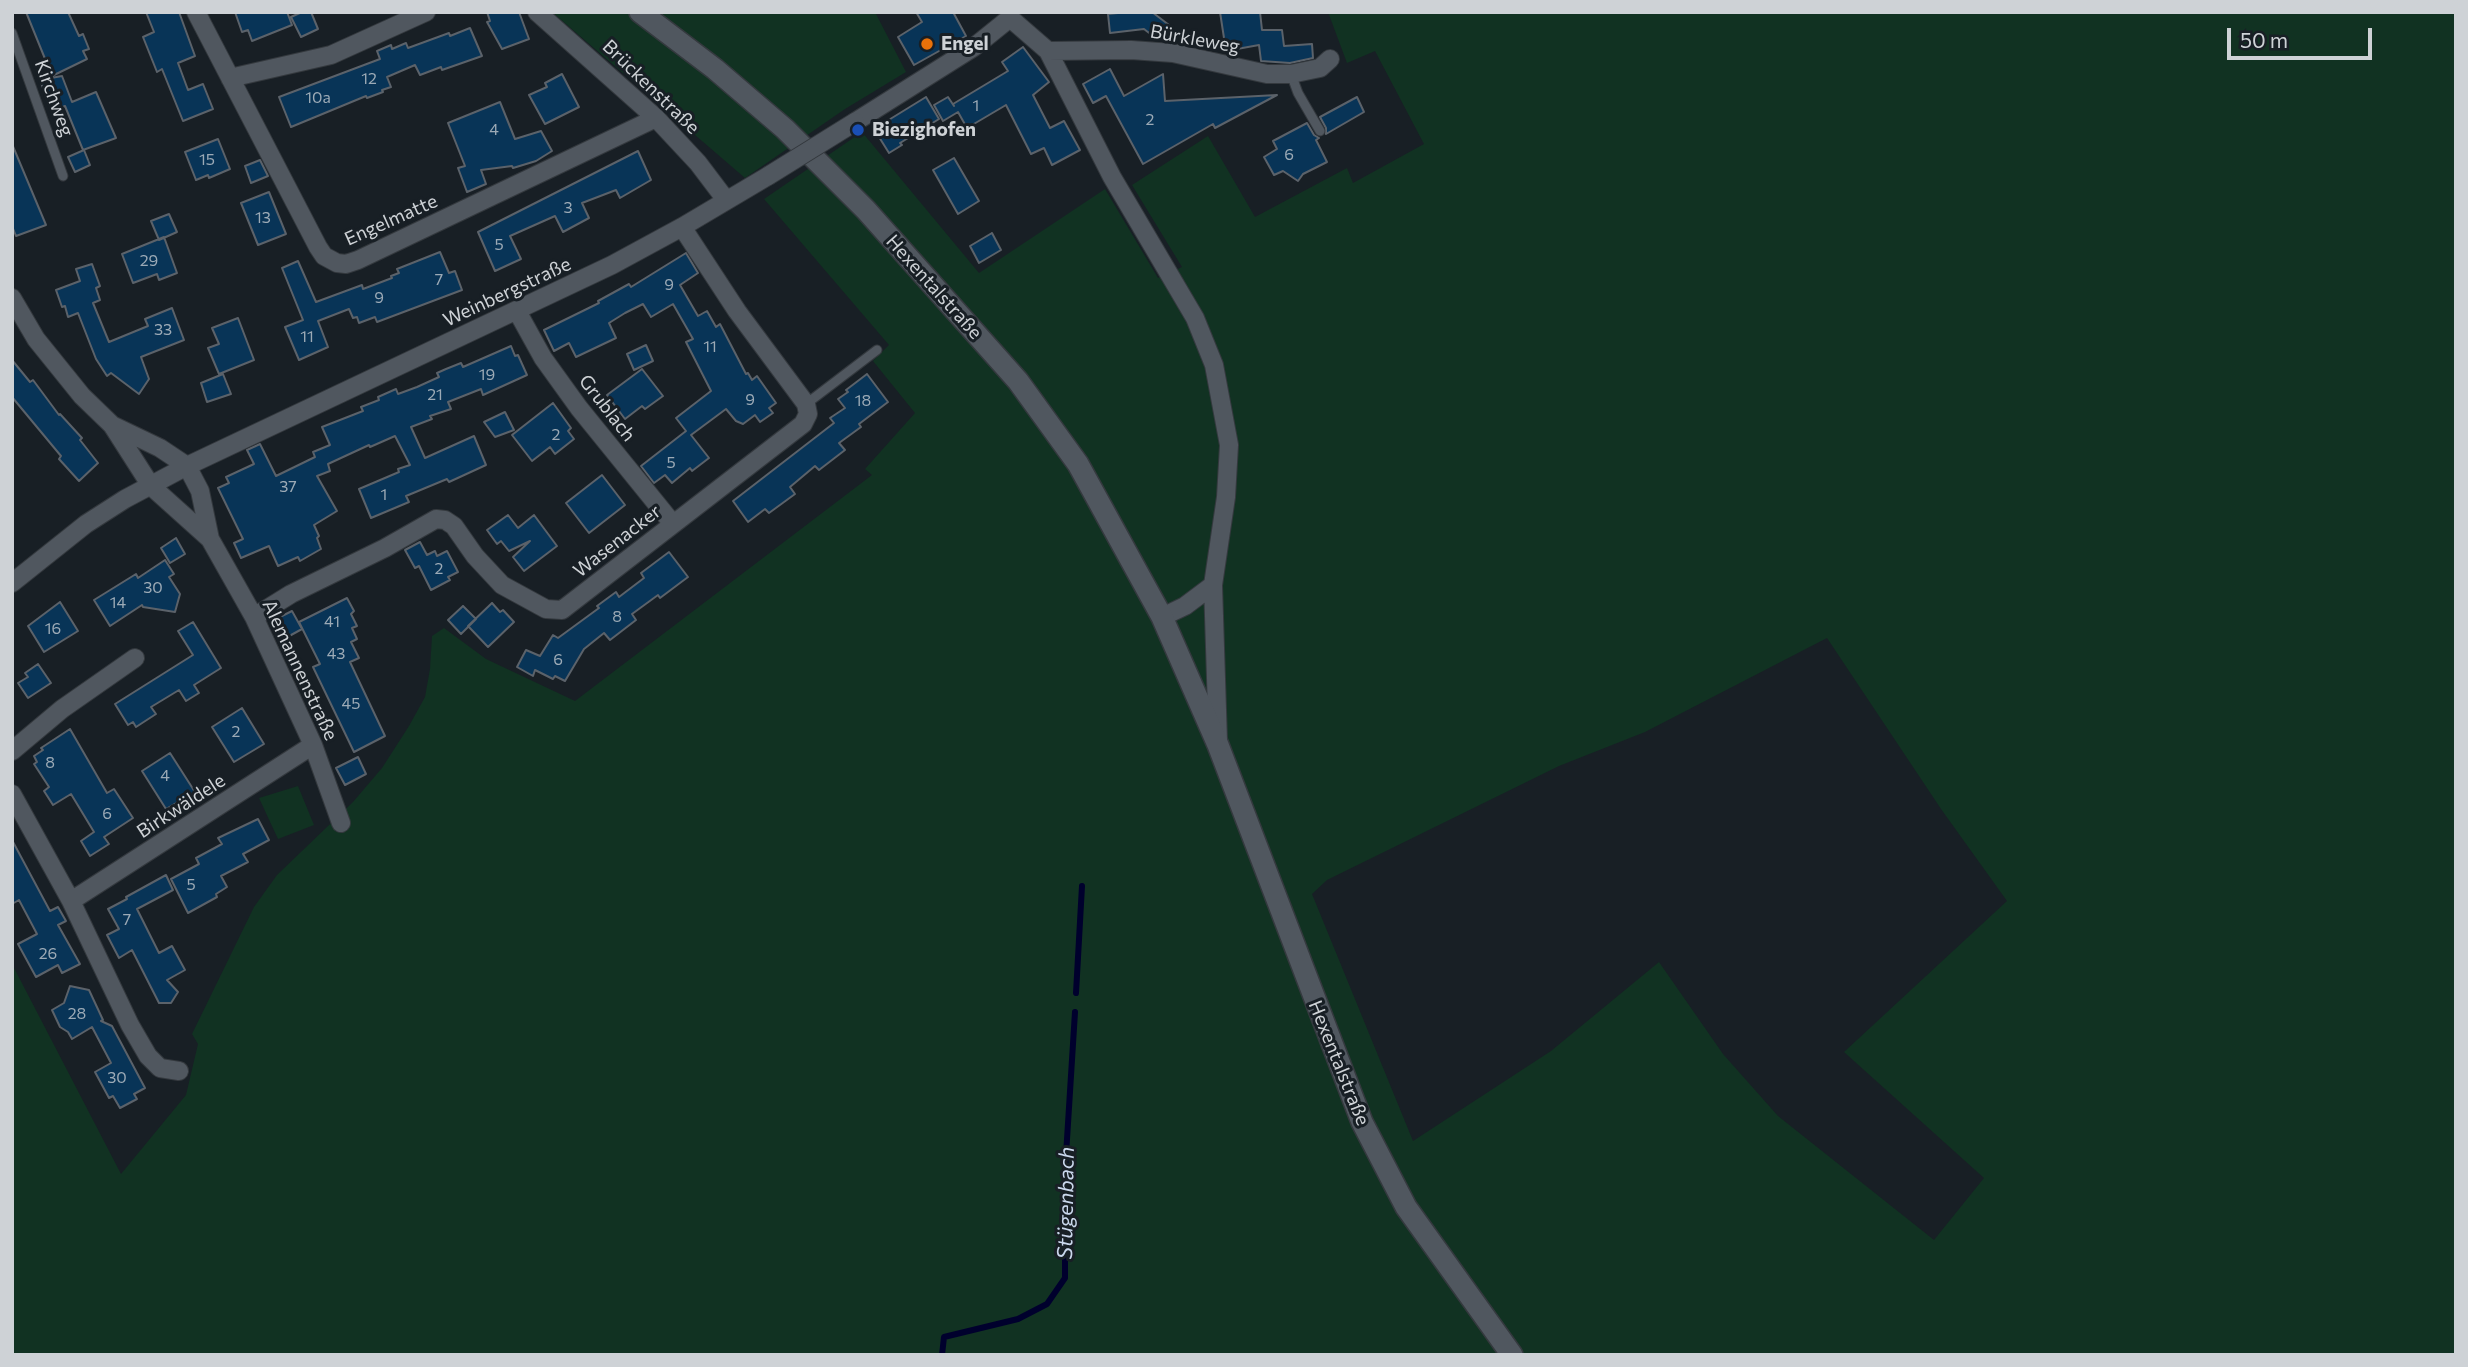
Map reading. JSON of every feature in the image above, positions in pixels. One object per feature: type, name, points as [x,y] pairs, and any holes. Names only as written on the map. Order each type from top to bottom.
[{"type":"main road","name":"Hexentalstraße","points":[[640,12],[715,69],[785,129],[866,210],[1018,382],[1078,464],[1162,617],[1219,745],[1362,1122],[1406,1207],[1512,1355]]},
{"type":"street","name":"Engelmatte","points":[[197,12],[318,247],[330,260],[346,264],[656,118]]},
{"type":"street","points":[[230,78],[331,55],[426,12]]},
{"type":"street","name":"Brückenstraße","points":[[537,12],[656,118],[698,163],[726,200]]},
{"type":"street","name":"Hexentalstraße","points":[[1010,15],[1048,51],[1112,177],[1195,318],[1214,365],[1229,445],[1226,497],[1213,585],[1219,745]]},
{"type":"street","name":"Weinbergstraße","points":[[12,583],[86,524],[151,485],[612,265],[682,227],[974,47],[1010,15]]},
{"type":"street","name":"Bürkleweg","points":[[1048,51],[1174,52],[1267,74],[1291,74],[1320,68],[1330,59]]},
{"type":"street","points":[[682,227],[737,311],[806,404]]},
{"type":"street","name":"Alemannenstraße","points":[[12,298],[36,339],[82,396],[112,425],[151,485],[210,539]]},
{"type":"street","name":"Grublach","points":[[517,311],[543,358],[579,408],[673,524]]},
{"type":"street","name":"Wasenacker","points":[[254,617],[291,594],[385,548],[436,519],[445,520],[454,526],[475,556],[502,585],[547,609],[562,610],[803,424],[808,414],[806,404]]},
{"type":"street","name":"Alemannenstraße","points":[[112,425],[160,448],[187,466],[200,491],[210,539],[254,617],[313,746],[341,823]]},
{"type":"street","points":[[1162,617],[1185,606],[1213,585]]},
{"type":"street","points":[[12,751],[62,709],[135,658]]},
{"type":"street","name":"Birkwäldele","points":[[71,901],[313,746]]},
{"type":"street","points":[[12,794],[71,901],[130,1025],[148,1056],[160,1068],[179,1071]]},
{"type":"lane","name":"Kirchweg","points":[[12,33],[63,176]]},
{"type":"lane","points":[[1291,74],[1298,93],[1320,131]]},
{"type":"lane","points":[[806,404],[877,350]]},
{"type":"green space","points":[[552,12],[875,12],[906,72],[845,109],[745,178]]},
{"type":"green space","points":[[1328,12],[2456,12],[2456,1355],[12,1355],[12,964],[121,1174],[186,1095],[198,1044],[192,1034],[254,907],[277,875],[353,802],[382,768],[409,726],[425,697],[432,636],[444,628],[486,659],[575,701],[872,475],[865,469],[915,413],[873,361],[889,345],[764,199],[862,132],[979,273],[1105,189],[1158,278],[1182,267],[1132,185],[1208,136],[1255,217],[1347,168],[1353,183],[1424,144],[1375,51],[1347,63]],"holes":[[[1827,638],[1941,809],[2007,901],[1844,1052],[1984,1178],[1934,1240],[1778,1116],[1723,1054],[1659,962],[1551,1051],[1413,1141],[1312,894],[1327,880],[1559,766],[1645,732]]]},
{"type":"green space","points":[[298,786],[314,825],[278,839],[259,798]]},
{"type":"building","points":[[26,12],[68,12],[79,36],[83,34],[89,49],[83,51],[87,59],[52,76]]},
{"type":"building","points":[[146,12],[179,12],[195,56],[178,63],[188,90],[203,84],[213,109],[183,121],[162,69],[157,72],[143,37],[154,32]]},
{"type":"building","points":[[235,12],[287,12],[292,25],[252,41],[248,30],[242,32]]},
{"type":"building","points":[[302,12],[311,12],[318,29],[301,37],[291,17]]},
{"type":"building","points":[[487,12],[519,12],[529,39],[502,49],[487,22],[490,21]]},
{"type":"building","name":"Engel","points":[[916,12],[953,12],[966,36],[914,65],[898,37],[922,22]]},
{"type":"building","points":[[1152,12],[1169,25],[1158,40],[1144,29],[1110,33],[1108,14]]},
{"type":"building","points":[[1220,12],[1260,12],[1262,30],[1282,30],[1284,46],[1312,44],[1313,58],[1290,63],[1261,61],[1259,45],[1226,51]]},
{"type":"building","points":[[470,28],[482,56],[420,75],[415,65],[387,77],[391,87],[382,90],[383,92],[367,98],[366,96],[291,127],[279,97],[380,59],[377,51],[391,45],[392,49],[406,43],[408,48]]},
{"type":"building","points":[[1023,47],[1049,82],[1033,95],[1050,128],[1064,121],[1080,150],[1052,165],[1044,148],[1031,154],[1006,105],[967,128],[958,112],[943,121],[934,105],[948,97],[954,106],[953,104],[1008,71],[1002,62]]},
{"type":"building","points":[[1110,69],[1124,96],[1163,74],[1165,101],[1277,95],[1215,128],[1213,124],[1143,164],[1106,96],[1093,103],[1083,84]]},
{"type":"building","points":[[562,74],[579,107],[545,124],[529,95],[547,87],[545,83]]},
{"type":"building","points":[[62,76],[72,102],[96,92],[116,138],[83,150],[65,106],[52,112],[40,80]]},
{"type":"building","points":[[926,97],[939,119],[889,153],[874,129]]},
{"type":"building","points":[[1357,97],[1364,112],[1326,134],[1320,117]]},
{"type":"building","points":[[500,102],[515,139],[541,131],[552,151],[536,161],[513,168],[481,170],[486,184],[467,192],[458,168],[465,166],[448,123]]},
{"type":"building","points":[[1307,123],[1319,138],[1316,140],[1327,162],[1303,174],[1298,181],[1283,171],[1274,175],[1264,157],[1277,149],[1273,141]]},
{"type":"building","points":[[218,139],[230,169],[196,180],[185,152]]},
{"type":"building","points":[[12,144],[46,225],[16,236],[12,226]]},
{"type":"building","points":[[84,150],[90,165],[75,172],[68,157]]},
{"type":"building","points":[[638,151],[651,180],[620,198],[616,190],[582,203],[589,218],[563,232],[555,216],[510,236],[521,259],[495,271],[478,232]]},
{"type":"building","points":[[954,158],[979,201],[958,214],[933,170]]},
{"type":"building","points":[[260,160],[268,176],[251,183],[245,166]]},
{"type":"building","points":[[269,192],[286,234],[258,245],[241,203]]},
{"type":"building","points":[[169,214],[177,232],[159,240],[151,221]]},
{"type":"building","points":[[992,233],[1001,250],[979,263],[970,246]]},
{"type":"building","points":[[164,237],[177,273],[159,280],[157,274],[133,283],[122,254]]},
{"type":"building","points":[[440,252],[449,273],[455,271],[462,290],[377,322],[375,317],[359,323],[349,309],[318,321],[328,347],[299,360],[285,327],[303,320],[282,268],[298,261],[316,302],[362,285],[363,289],[392,278],[391,276],[399,273],[397,269]]},
{"type":"building","points":[[686,253],[698,273],[680,285],[698,316],[707,311],[716,327],[720,324],[746,374],[748,373],[752,380],[757,376],[776,403],[769,408],[773,413],[760,422],[755,415],[743,424],[736,421],[726,409],[691,435],[709,458],[692,471],[690,468],[672,483],[665,475],[654,483],[641,466],[686,431],[676,418],[711,391],[686,342],[693,339],[673,304],[651,317],[643,304],[625,313],[609,323],[616,338],[576,357],[569,343],[554,351],[544,330],[599,303],[598,301],[629,284],[631,287]]},
{"type":"building","points":[[92,264],[100,286],[96,288],[100,300],[93,303],[109,342],[148,326],[145,319],[172,308],[184,340],[141,357],[149,379],[139,394],[111,373],[107,376],[96,359],[78,313],[68,317],[65,306],[62,307],[56,290],[80,281],[76,269]]},
{"type":"building","points":[[238,318],[254,360],[219,374],[208,348],[219,344],[212,328]]},
{"type":"building","points":[[646,345],[653,361],[634,370],[627,354]]},
{"type":"building","points":[[511,346],[527,375],[483,395],[481,389],[448,402],[451,409],[430,416],[432,419],[411,427],[425,458],[474,436],[486,465],[449,482],[447,479],[406,496],[409,502],[371,518],[359,489],[410,465],[395,436],[370,447],[369,445],[328,464],[330,471],[317,476],[337,511],[314,525],[321,549],[300,561],[298,557],[278,566],[269,546],[241,558],[234,543],[243,539],[218,488],[229,483],[226,477],[254,464],[247,450],[260,444],[276,476],[315,457],[313,452],[330,445],[322,427],[363,411],[361,407],[396,389],[398,394],[417,387],[439,377],[437,373],[446,369],[461,363],[463,367]]},
{"type":"building","points":[[12,360],[30,382],[33,380],[59,415],[82,438],[80,440],[98,463],[79,481],[12,397]]},
{"type":"building","points":[[642,369],[663,396],[645,409],[642,406],[625,419],[607,395]]},
{"type":"building","points":[[223,374],[231,394],[207,402],[201,383]]},
{"type":"building","points":[[867,374],[888,402],[839,443],[845,450],[819,470],[815,466],[790,487],[795,494],[769,513],[765,509],[748,522],[733,501],[834,423],[830,418],[845,408],[838,399]]},
{"type":"building","points":[[553,403],[571,428],[568,431],[574,439],[555,454],[550,447],[532,461],[512,435]]},
{"type":"building","points":[[505,412],[514,430],[495,437],[484,422]]},
{"type":"building","points":[[602,475],[625,505],[589,533],[566,503]]},
{"type":"building","points":[[508,515],[518,528],[534,515],[557,546],[524,571],[513,557],[530,541],[509,551],[501,541],[497,544],[487,530]]},
{"type":"building","points":[[176,538],[185,554],[170,563],[161,548]]},
{"type":"building","points":[[420,542],[427,555],[435,551],[437,556],[447,551],[458,572],[448,577],[450,580],[431,590],[419,566],[415,568],[405,550]]},
{"type":"building","points":[[669,552],[688,577],[632,614],[636,620],[610,640],[604,633],[584,649],[565,681],[555,676],[553,679],[535,670],[533,676],[517,667],[526,650],[540,656],[553,635],[558,638],[616,592],[619,597],[644,578],[641,573]]},
{"type":"building","points":[[165,560],[174,574],[169,577],[180,594],[175,612],[142,605],[110,626],[94,600],[136,574],[138,578]]},
{"type":"building","points":[[347,598],[354,611],[351,614],[357,626],[352,628],[357,639],[351,642],[359,658],[350,662],[385,736],[354,752],[313,667],[320,664],[299,622]]},
{"type":"building","points":[[60,602],[78,631],[44,652],[28,626]]},
{"type":"building","points":[[492,603],[514,622],[488,647],[468,626]]},
{"type":"building","points":[[463,606],[476,619],[461,634],[448,620]]},
{"type":"building","points":[[292,611],[302,629],[282,640],[272,621]]},
{"type":"building","points":[[193,622],[221,668],[194,685],[199,693],[186,701],[179,690],[151,707],[156,714],[136,727],[133,722],[128,725],[115,704],[193,655],[178,631]]},
{"type":"building","points":[[38,664],[51,683],[28,698],[18,683],[28,677],[25,673]]},
{"type":"building","points":[[242,708],[264,744],[234,762],[212,727]]},
{"type":"building","points":[[70,729],[107,793],[114,789],[133,818],[104,837],[109,844],[90,856],[81,841],[94,832],[71,794],[53,805],[44,791],[49,787],[34,764],[37,762],[34,756],[43,750],[41,748]]},
{"type":"building","points":[[170,753],[195,792],[166,809],[142,771]]},
{"type":"building","points":[[358,757],[366,774],[345,785],[336,768]]},
{"type":"building","points":[[258,819],[269,840],[243,854],[248,862],[221,876],[227,887],[216,894],[217,897],[188,913],[171,879],[199,864],[196,858],[222,844],[218,838]]},
{"type":"building","points":[[12,840],[50,911],[58,907],[66,921],[58,925],[80,964],[62,973],[58,965],[36,977],[18,944],[37,934],[19,900],[12,904]]},
{"type":"building","points":[[166,875],[173,890],[137,909],[159,953],[172,946],[185,970],[167,980],[178,992],[171,1003],[159,1003],[132,950],[119,958],[107,935],[119,929],[108,909]]},
{"type":"building","points":[[70,986],[89,990],[103,1020],[101,1021],[112,1026],[145,1088],[134,1094],[137,1099],[120,1108],[113,1096],[109,1098],[95,1072],[111,1063],[92,1027],[72,1039],[68,1032],[60,1027],[52,1010],[64,1003]]},
{"type":"waterway","name":"Stügenbach","points":[[1076,993],[1082,886]]},
{"type":"waterway","name":"Stügenbach","points":[[942,1355],[944,1337],[1018,1319],[1047,1304],[1065,1278],[1065,1171],[1075,1012]]},
{"type":"place","name":"Engel","points":[[927,44]]},
{"type":"place","name":"Biezighofen","points":[[858,130]]}]
